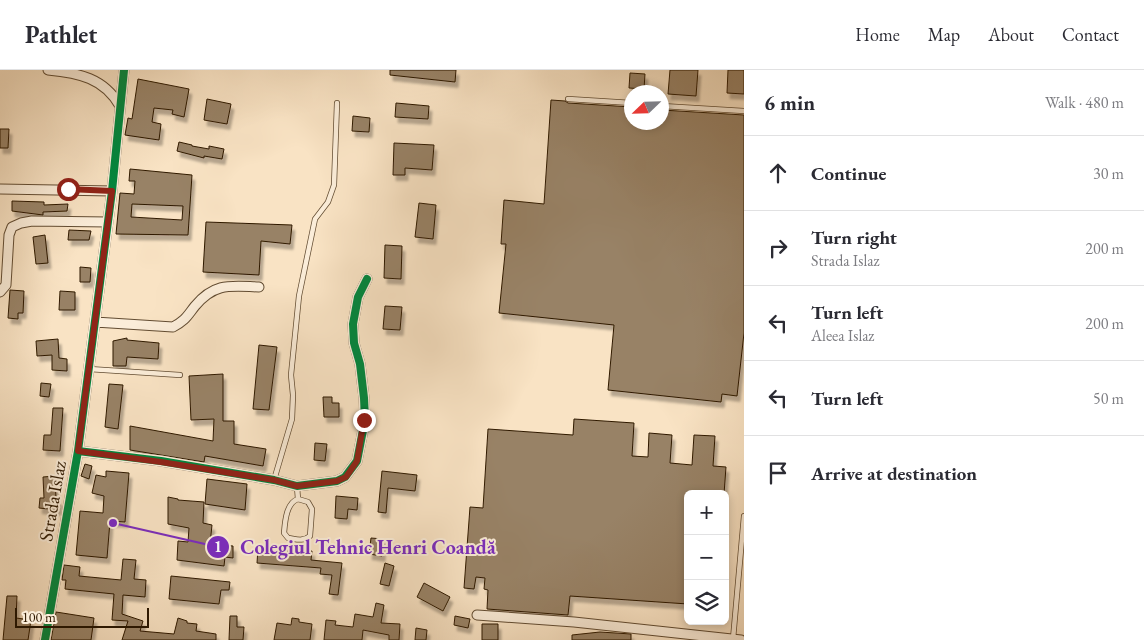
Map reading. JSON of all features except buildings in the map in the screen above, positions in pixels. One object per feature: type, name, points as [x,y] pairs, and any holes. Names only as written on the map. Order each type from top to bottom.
[{"type":"street","points":[[48,70],[89,78],[104,85],[113,94],[120,107]]},
{"type":"street","name":"Strada Islaz","points":[[45,640],[78,451],[112,191],[124,70]]},
{"type":"street","points":[[0,189],[112,191]]},
{"type":"street","points":[[0,292],[6,285],[9,234],[12,227],[32,221],[108,222]]},
{"type":"street","points":[[78,451],[274,480],[297,486],[337,481],[346,477],[357,461],[362,439],[364,398],[360,364],[354,342],[353,324],[358,297],[367,279]]},
{"type":"street","points":[[95,322],[173,327],[184,322],[204,294],[217,288],[234,286],[259,287]]},
{"type":"street","points":[[477,615],[574,622],[737,640]]},
{"type":"lane","points":[[568,99],[624,103]]},
{"type":"lane","points":[[274,480],[292,419],[293,395],[291,375],[299,296],[315,219],[328,202],[334,185],[336,104]]},
{"type":"lane","points":[[669,106],[744,111]]},
{"type":"lane","points":[[89,369],[180,375]]},
{"type":"lane","points":[[297,486],[298,499]]},
{"type":"lane","points":[[298,499],[308,502],[312,509],[310,536],[301,540],[288,538],[284,533],[289,506],[298,499]]},
{"type":"lane","points":[[737,640],[744,516]]},
{"type":"cycle path","points":[[45,640],[78,451],[112,191],[124,70]]},
{"type":"cycle path","points":[[78,451],[161,461],[274,480],[297,486],[337,481],[345,477],[357,461],[365,420],[360,364],[354,343],[353,324],[358,297],[367,279]]},
{"type":"place","name":"Colegiul Tehnic Henri Coandă","points":[[113,523]]},
{"type":"route","points":[[68,189],[112,191],[78,451],[274,480],[297,486],[337,481],[346,477],[357,461],[364,420]]}]
